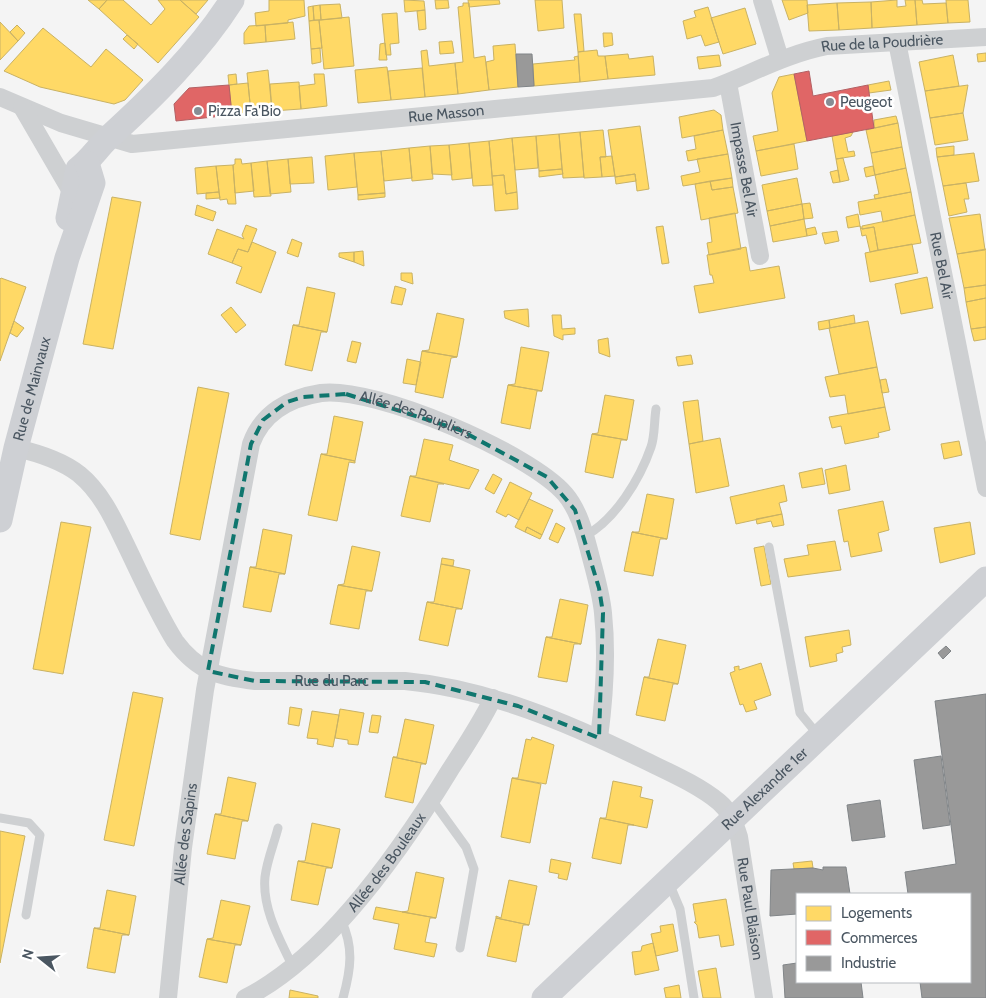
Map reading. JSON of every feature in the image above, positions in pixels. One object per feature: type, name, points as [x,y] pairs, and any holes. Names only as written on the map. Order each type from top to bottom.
[{"type":"street","name":"Rue de Mainvaux","points":[[67,258],[68,211],[78,169],[87,163],[108,139],[146,103],[211,31],[232,0]]},
{"type":"street","points":[[762,0],[780,59]]},
{"type":"street","name":"Rue de la Poudrière","points":[[780,59],[827,46],[986,37]]},
{"type":"street","name":"Rue Bel Air","points":[[897,42],[986,488]]},
{"type":"street","name":"Rue Masson","points":[[0,97],[108,139],[132,144],[581,102],[709,88],[728,83],[780,59]]},
{"type":"street","name":"Impasse Bel Air","points":[[728,83],[760,256]]},
{"type":"street","points":[[22,107],[72,192]]},
{"type":"street","name":"Rue de Mainvaux","points":[[0,520],[16,448],[67,258],[93,183],[87,163]]},
{"type":"street","name":"Allée des Peupliers","points":[[208,671],[251,444],[263,420],[287,402],[322,393],[346,394],[373,399],[460,430],[496,447],[547,477],[566,495],[575,510],[585,536],[603,613],[603,704],[599,738]]},
{"type":"street","name":"Rue du Parc","points":[[16,448],[64,464],[80,475],[91,486],[109,510],[175,642],[190,660],[208,671],[235,679],[255,681],[388,680],[415,682],[493,698],[540,714],[599,738],[701,790],[720,802],[733,819]]},
{"type":"street","name":"Rue Alexandre 1er","points":[[544,998],[986,579]]},
{"type":"street","name":"Allée des Sapins","points":[[168,998],[183,848],[208,671]]},
{"type":"street","name":"Allée des Bouleaux","points":[[254,996],[292,965],[341,920],[382,870],[432,800],[493,698]]},
{"type":"street","name":"Rue Paul Blaison","points":[[733,819],[739,838],[764,998]]},
{"type":"lane","points":[[585,536],[596,530],[614,510],[638,475],[651,446],[656,409]]},
{"type":"lane","points":[[769,547],[800,713],[820,737]]},
{"type":"lane","points":[[432,800],[466,847],[474,870],[460,948]]},
{"type":"lane","points":[[0,818],[29,823],[40,835],[26,915]]},
{"type":"lane","points":[[278,828],[267,866],[266,893],[276,934],[292,965]]},
{"type":"lane","points":[[668,880],[680,909],[694,998]]},
{"type":"lane","points":[[341,920],[351,948],[351,966],[343,998]]},
{"type":"highlighted area","points":[[346,394],[460,430],[547,477],[575,510],[599,588],[603,613],[599,738],[518,706],[425,682],[255,681],[208,671],[251,444],[263,420],[287,402],[303,397]]},
{"type":"building: Logements","points":[[88,0],[107,0],[99,9]]},
{"type":"building: Logements","points":[[107,0],[123,0],[151,25],[165,9],[158,0],[180,0],[199,17],[158,63],[99,9]]},
{"type":"building: Logements","points":[[180,0],[208,0],[196,14]]},
{"type":"building: Logements","points":[[269,0],[304,0],[305,16],[288,20],[288,23],[256,26],[255,13],[269,11]]},
{"type":"building: Logements","points":[[404,0],[424,1],[425,10],[405,12]]},
{"type":"building: Logements","points":[[435,0],[448,0],[449,8],[436,9]]},
{"type":"building: Logements","points":[[468,0],[499,0],[500,4],[469,7]]},
{"type":"building: Logements","points":[[535,0],[562,0],[564,28],[538,31]]},
{"type":"building: Logements","points":[[782,0],[807,0],[808,13],[789,20]]},
{"type":"building: Logements","points":[[897,0],[897,7],[906,6],[905,0],[915,0],[917,25],[872,28],[871,2]]},
{"type":"building: Logements","points":[[915,0],[922,0],[923,4],[946,3],[948,23],[917,25]]},
{"type":"building: Logements","points":[[946,0],[968,0],[970,22],[948,23]]},
{"type":"building: Logements","points":[[871,2],[872,28],[839,30],[837,3]]},
{"type":"building: Logements","points":[[463,3],[469,3],[474,58],[485,56],[489,90],[458,94],[455,63],[463,62],[458,7],[463,6]]},
{"type":"building: Logements","points":[[837,3],[839,30],[809,31],[807,5]]},
{"type":"building: Logements","points":[[340,4],[342,18],[321,20],[320,5]]},
{"type":"building: Logements","points":[[320,5],[321,20],[314,20],[313,6]]},
{"type":"building: Logements","points":[[313,6],[314,20],[309,21],[308,7]]},
{"type":"building: Logements","points":[[708,7],[719,42],[705,46],[701,35],[687,39],[683,21],[696,17],[694,11]]},
{"type":"building: Logements","points":[[745,8],[756,44],[723,54],[711,18]]},
{"type":"building: Logements","points":[[425,10],[426,29],[419,30],[417,11]]},
{"type":"building: Logements","points":[[397,13],[399,43],[390,44],[391,55],[386,55],[382,14]]},
{"type":"building: Logements","points":[[574,14],[581,14],[584,51],[578,52]]},
{"type":"building: Logements","points":[[349,17],[354,66],[324,69],[319,20]]},
{"type":"building: Logements","points":[[319,20],[322,48],[311,49],[309,21]]},
{"type":"building: Logements","points":[[0,22],[18,41],[0,60]]},
{"type":"building: Logements","points":[[293,22],[295,39],[266,42],[265,25]]},
{"type":"building: Logements","points":[[17,25],[25,33],[18,41],[10,32]]},
{"type":"building: Logements","points":[[265,25],[266,42],[244,44],[244,33],[249,26]]},
{"type":"building: Logements","points":[[43,28],[91,67],[106,49],[143,80],[125,100],[114,104],[40,87],[4,71]]},
{"type":"building: Logements","points":[[603,33],[612,33],[613,45],[604,47]]},
{"type":"building: Logements","points":[[127,35],[138,44],[134,49],[123,39]]},
{"type":"building: Logements","points":[[452,41],[454,53],[440,54],[439,42]]},
{"type":"building: Logements","points":[[385,43],[387,60],[379,60],[380,44]]},
{"type":"building: Logements","points":[[515,44],[518,87],[489,90],[486,62],[494,60],[493,46]]},
{"type":"building: Logements","points":[[320,48],[321,62],[312,64],[311,49]]},
{"type":"building: Logements","points":[[427,50],[429,66],[455,63],[458,94],[425,97],[421,51]]},
{"type":"building: Logements","points":[[597,50],[598,56],[605,56],[608,79],[580,82],[578,52]]},
{"type":"building: Logements","points":[[986,53],[986,61],[978,62],[977,54]]},
{"type":"building: Logements","points":[[628,54],[629,59],[653,56],[655,75],[608,79],[605,56]]},
{"type":"building: Logements","points":[[719,55],[721,66],[699,69],[697,57]]},
{"type":"building: Logements","points":[[953,55],[959,86],[925,91],[919,62]]},
{"type":"building: Logements","points":[[578,56],[580,82],[534,86],[533,64],[575,60],[574,57]]},
{"type":"building: Logements","points":[[387,67],[391,100],[358,103],[355,70]]},
{"type":"building: Logements","points":[[422,68],[425,97],[391,100],[388,71]]},
{"type":"building: Logements","points":[[268,70],[272,111],[251,113],[247,73]]},
{"type":"building: Logements","points":[[236,74],[237,84],[229,85],[228,75]]},
{"type":"building: Logements","points":[[314,74],[324,74],[327,106],[301,109],[299,86],[315,84]]},
{"type":"building: Logements","points":[[794,74],[807,141],[756,151],[753,136],[778,131],[772,93],[779,77]]},
{"type":"building: Logements","points":[[889,81],[891,90],[869,93],[868,85]]},
{"type":"building: Logements","points":[[299,82],[301,109],[272,111],[270,84]]},
{"type":"building: Logements","points":[[248,83],[251,113],[232,115],[229,85]]},
{"type":"building: Logements","points":[[968,85],[963,113],[930,118],[925,91]]},
{"type":"building: Logements","points":[[714,110],[721,115],[723,130],[682,138],[679,117]]},
{"type":"building: Logements","points":[[963,113],[968,140],[935,145],[930,118]]},
{"type":"building: Logements","points":[[896,116],[898,123],[874,128],[874,120]]},
{"type":"building: Logements","points":[[898,123],[902,147],[871,153],[866,130]]},
{"type":"building: Logements","points":[[640,126],[649,189],[637,191],[635,174],[615,177],[608,130]]},
{"type":"building: Logements","points":[[603,130],[606,157],[600,157],[602,177],[584,178],[580,132]]},
{"type":"building: Logements","points":[[723,130],[728,154],[688,161],[686,151],[696,149],[694,136]]},
{"type":"building: Logements","points":[[580,132],[584,177],[563,178],[559,134]]},
{"type":"building: Logements","points":[[853,132],[851,136],[845,138],[848,152],[854,151],[855,156],[836,159],[832,136]]},
{"type":"building: Logements","points":[[559,134],[562,169],[539,171],[536,136]]},
{"type":"building: Logements","points":[[536,136],[538,168],[515,170],[512,138]]},
{"type":"building: Logements","points":[[512,138],[517,192],[506,194],[504,175],[492,176],[489,141]]},
{"type":"building: Logements","points":[[489,141],[493,185],[473,186],[469,143]]},
{"type":"building: Logements","points":[[469,143],[472,178],[452,180],[449,145]]},
{"type":"building: Logements","points":[[794,144],[798,169],[761,176],[756,151]]},
{"type":"building: Logements","points":[[449,145],[452,175],[432,174],[430,146]]},
{"type":"building: Logements","points":[[430,146],[433,179],[412,181],[409,148]]},
{"type":"building: Logements","points":[[954,146],[954,155],[937,157],[936,148]]},
{"type":"building: Logements","points":[[902,147],[906,168],[875,175],[871,153]]},
{"type":"building: Logements","points":[[409,148],[412,178],[384,181],[381,151]]},
{"type":"building: Logements","points":[[381,151],[385,193],[358,195],[354,153]]},
{"type":"building: Logements","points":[[354,153],[357,187],[328,190],[325,156]]},
{"type":"building: Logements","points":[[974,153],[979,181],[943,186],[937,157]]},
{"type":"building: Logements","points":[[728,154],[732,178],[683,186],[681,176],[700,172],[697,159]]},
{"type":"building: Logements","points":[[612,156],[615,176],[602,177],[600,157]]},
{"type":"building: Logements","points":[[312,157],[314,183],[290,184],[288,159]]},
{"type":"building: Logements","points":[[843,158],[849,180],[840,182],[836,159]]},
{"type":"building: Logements","points":[[235,159],[241,159],[242,164],[251,163],[254,191],[235,193],[233,165],[235,164]]},
{"type":"building: Logements","points":[[288,159],[291,192],[270,194],[267,161]]},
{"type":"building: Logements","points":[[267,161],[271,196],[254,197],[251,163]]},
{"type":"building: Logements","points":[[233,165],[236,204],[228,204],[227,199],[220,200],[216,166]]},
{"type":"building: Logements","points":[[216,166],[219,192],[197,194],[195,168]]},
{"type":"building: Logements","points":[[873,166],[875,175],[866,177],[864,168]]},
{"type":"building: Logements","points":[[906,168],[911,192],[875,199],[874,195],[879,194],[875,175]]},
{"type":"building: Logements","points":[[562,169],[563,174],[539,177],[539,171]]},
{"type":"building: Logements","points":[[838,170],[840,182],[833,183],[830,172]]},
{"type":"building: Logements","points":[[635,174],[636,181],[616,184],[615,177]]},
{"type":"building: Logements","points":[[504,175],[506,194],[517,192],[518,209],[495,211],[492,176]]},
{"type":"building: Logements","points":[[732,178],[733,187],[712,190],[710,181]]},
{"type":"building: Logements","points":[[797,178],[802,204],[767,211],[762,185]]},
{"type":"building: Logements","points":[[710,181],[712,190],[733,187],[738,213],[701,220],[695,184]]},
{"type":"building: Logements","points":[[966,183],[969,199],[964,199],[967,212],[949,216],[943,186]]},
{"type":"building: Logements","points":[[219,192],[220,198],[206,199],[206,193]]},
{"type":"building: Logements","points":[[911,192],[915,215],[883,222],[881,211],[860,215],[858,202]]},
{"type":"building: Logements","points":[[385,193],[385,197],[358,200],[358,195]]},
{"type":"building: Logements","points":[[112,197],[141,202],[113,349],[83,344]]},
{"type":"building: Logements","points":[[810,203],[813,218],[804,219],[802,204]]},
{"type":"building: Logements","points":[[802,204],[804,219],[770,226],[767,211]]},
{"type":"building: Logements","points":[[197,205],[216,212],[213,221],[195,215]]},
{"type":"building: Logements","points":[[735,213],[741,249],[709,255],[707,243],[712,242],[709,218]]},
{"type":"building: Logements","points":[[858,214],[860,226],[848,228],[846,217]]},
{"type":"building: Logements","points":[[980,214],[985,250],[957,254],[949,218]]},
{"type":"building: Logements","points":[[915,215],[921,243],[878,250],[874,227],[862,229],[862,226]]},
{"type":"building: Logements","points":[[804,219],[807,236],[773,242],[770,226]]},
{"type":"building: Logements","points":[[246,225],[257,229],[248,252],[238,249],[232,263],[208,254],[217,229],[244,239],[242,235]]},
{"type":"building: Logements","points":[[663,226],[669,263],[662,264],[656,227]]},
{"type":"building: Logements","points":[[860,226],[862,229],[874,227],[878,250],[870,252],[866,235],[862,236]]},
{"type":"building: Logements","points":[[815,227],[817,234],[807,236],[806,229]]},
{"type":"building: Logements","points":[[837,231],[839,241],[825,244],[822,233]]},
{"type":"building: Logements","points":[[292,239],[302,243],[298,257],[287,253]]},
{"type":"building: Logements","points":[[252,242],[276,252],[261,293],[236,283],[242,267],[232,263],[238,249],[248,252]]},
{"type":"building: Logements","points":[[912,244],[918,273],[870,282],[865,253]]},
{"type":"building: Logements","points":[[746,247],[750,271],[779,266],[785,298],[699,313],[694,286],[714,283],[712,275],[710,275],[707,255]]},
{"type":"building: Logements","points":[[986,249],[986,285],[964,288],[957,254]]},
{"type":"building: Logements","points":[[363,251],[364,266],[354,262],[354,252]]},
{"type":"building: Logements","points":[[354,252],[354,262],[339,257],[339,253]]},
{"type":"building: Logements","points":[[401,273],[412,273],[413,284],[401,280]]},
{"type":"building: Logements","points":[[927,277],[933,308],[901,314],[895,284]]},
{"type":"building: Logements","points":[[0,279],[26,287],[0,361]]},
{"type":"building: Logements","points":[[986,285],[986,298],[966,302],[964,288]]},
{"type":"building: Logements","points":[[395,286],[406,289],[402,305],[391,303]]},
{"type":"building: Logements","points":[[307,287],[335,293],[327,332],[293,325],[299,325]]},
{"type":"building: Logements","points":[[986,298],[986,327],[971,329],[966,302]]},
{"type":"building: Logements","points":[[231,307],[246,325],[236,333],[221,315]]},
{"type":"building: Logements","points":[[528,309],[529,327],[505,318],[504,311]]},
{"type":"building: Logements","points":[[437,313],[464,319],[457,357],[422,351],[429,350]]},
{"type":"building: Logements","points":[[552,315],[561,315],[562,329],[575,328],[575,334],[563,335],[563,340],[554,336]]},
{"type":"building: Logements","points":[[854,315],[855,323],[830,328],[829,320]]},
{"type":"building: Logements","points":[[829,320],[830,328],[819,330],[818,322]]},
{"type":"building: Logements","points":[[14,321],[24,328],[17,337],[10,333]]},
{"type":"building: Logements","points":[[868,321],[877,367],[839,374],[829,328]]},
{"type":"building: Logements","points":[[293,325],[327,332],[321,332],[312,371],[285,365]]},
{"type":"building: Logements","points":[[986,327],[986,339],[974,341],[971,329]]},
{"type":"building: Logements","points":[[608,338],[610,357],[599,353],[598,340]]},
{"type":"building: Logements","points":[[352,341],[361,343],[356,363],[347,361]]},
{"type":"building: Logements","points":[[521,347],[549,352],[542,391],[508,385],[515,384]]},
{"type":"building: Logements","points":[[422,351],[457,357],[451,358],[443,398],[415,392]]},
{"type":"building: Logements","points":[[691,355],[693,364],[678,366],[676,357]]},
{"type":"building: Logements","points":[[407,359],[421,362],[416,385],[403,383]]},
{"type":"building: Logements","points":[[877,367],[885,407],[848,414],[845,395],[830,397],[825,377]]},
{"type":"building: Logements","points":[[886,379],[889,392],[882,393],[880,380]]},
{"type":"building: Logements","points":[[508,385],[542,391],[537,391],[530,429],[501,423]]},
{"type":"building: Logements","points":[[198,387],[229,393],[200,540],[170,534]]},
{"type":"building: Logements","points":[[605,395],[634,400],[627,440],[592,434],[598,433]]},
{"type":"building: Logements","points":[[698,400],[703,441],[689,444],[683,402]]},
{"type":"building: Logements","points":[[885,407],[890,430],[878,433],[879,437],[845,444],[841,426],[832,428],[829,417]]},
{"type":"building: Logements","points":[[334,416],[363,422],[355,461],[321,454],[327,454]]},
{"type":"building: Logements","points":[[592,434],[627,440],[621,440],[613,478],[585,472]]},
{"type":"building: Logements","points":[[720,438],[729,486],[696,493],[689,444]]},
{"type":"building: Logements","points":[[424,439],[453,445],[449,460],[479,470],[469,489],[410,476],[416,476]]},
{"type":"building: Logements","points":[[959,441],[962,455],[944,459],[941,444]]},
{"type":"building: Logements","points":[[321,454],[355,461],[355,463],[349,462],[337,521],[308,515]]},
{"type":"building: Logements","points":[[846,465],[850,490],[829,494],[825,470]]},
{"type":"building: Logements","points":[[822,468],[825,484],[802,488],[799,473]]},
{"type":"building: Logements","points":[[493,474],[502,479],[494,494],[485,489]]},
{"type":"building: Logements","points":[[410,476],[444,484],[438,484],[430,522],[401,516]]},
{"type":"building: Logements","points":[[510,482],[532,493],[519,520],[508,514],[506,517],[496,512]]},
{"type":"building: Logements","points":[[784,485],[787,501],[779,503],[782,514],[736,524],[730,497]]},
{"type":"building: Logements","points":[[647,494],[674,499],[667,539],[632,532],[639,532]]},
{"type":"building: Logements","points":[[529,499],[553,510],[542,535],[527,527],[525,532],[515,527]]},
{"type":"building: Logements","points":[[883,501],[889,530],[878,533],[882,551],[851,557],[848,541],[844,542],[838,510]]},
{"type":"building: Logements","points":[[782,514],[784,525],[773,527],[771,521],[757,524],[756,519]]},
{"type":"building: Logements","points":[[61,522],[91,527],[63,674],[33,669]]},
{"type":"building: Logements","points":[[970,522],[975,554],[940,563],[934,528]]},
{"type":"building: Logements","points":[[556,523],[565,528],[558,543],[549,539]]},
{"type":"building: Logements","points":[[527,527],[542,535],[540,539],[525,532]]},
{"type":"building: Logements","points":[[263,529],[292,535],[285,574],[250,567],[256,567]]},
{"type":"building: Logements","points":[[632,532],[667,539],[660,539],[653,576],[624,571]]},
{"type":"building: Logements","points":[[835,541],[841,570],[788,577],[784,559],[809,555],[807,545]]},
{"type":"building: Logements","points":[[352,546],[380,552],[372,591],[338,585],[344,584]]},
{"type":"building: Logements","points":[[764,546],[771,584],[761,586],[754,548]]},
{"type":"building: Logements","points":[[442,558],[454,560],[453,566],[441,564]]},
{"type":"building: Logements","points":[[441,564],[470,570],[462,609],[427,602],[434,602]]},
{"type":"building: Logements","points":[[250,567],[285,574],[279,574],[271,612],[243,607]]},
{"type":"building: Logements","points":[[338,585],[372,591],[366,591],[359,629],[330,624]]},
{"type":"building: Logements","points":[[560,599],[588,605],[581,644],[546,637],[552,637]]},
{"type":"building: Logements","points":[[427,602],[462,609],[456,609],[448,646],[419,640]]},
{"type":"building: Logements","points":[[849,630],[851,645],[842,647],[843,652],[836,654],[837,661],[810,667],[805,637]]},
{"type":"building: Logements","points":[[546,637],[581,644],[574,644],[567,682],[538,677]]},
{"type":"building: Logements","points":[[658,639],[686,645],[678,684],[644,677],[649,677]]},
{"type":"building: Logements","points":[[761,663],[771,695],[754,701],[757,709],[746,712],[743,704],[740,705],[730,673],[735,671],[734,667],[739,666],[739,670]]},
{"type":"building: Logements","points":[[644,677],[678,684],[673,684],[665,721],[636,715]]},
{"type":"building: Logements","points":[[133,692],[163,698],[134,846],[104,840]]},
{"type":"building: Logements","points":[[290,707],[302,709],[299,726],[288,724]]},
{"type":"building: Logements","points":[[340,709],[364,713],[358,745],[348,744],[348,740],[335,738]]},
{"type":"building: Logements","points":[[312,711],[339,715],[333,747],[317,744],[318,739],[307,738]]},
{"type":"building: Logements","points":[[372,715],[381,716],[378,733],[369,732]]},
{"type":"building: Logements","points":[[405,719],[434,725],[426,764],[393,757],[397,757]]},
{"type":"building: Logements","points":[[532,737],[554,745],[546,784],[512,778],[518,778],[526,739],[531,740]]},
{"type":"building: Logements","points":[[393,757],[426,764],[421,764],[413,803],[385,797]]},
{"type":"building: Logements","points":[[228,777],[256,783],[248,821],[215,814],[221,814]]},
{"type":"building: Logements","points":[[512,778],[541,784],[530,843],[501,837]]},
{"type":"building: Logements","points":[[613,781],[642,787],[640,797],[653,800],[647,828],[600,818],[606,818]]},
{"type":"building: Logements","points":[[215,814],[248,821],[242,821],[235,859],[207,854]]},
{"type":"building: Logements","points":[[600,818],[634,825],[628,825],[621,864],[592,858]]},
{"type":"building: Logements","points":[[312,823],[340,829],[332,868],[298,861],[305,861]]},
{"type":"building: Logements","points":[[0,831],[25,836],[0,963]]},
{"type":"building: Logements","points":[[551,859],[571,863],[567,880],[558,878],[559,874],[549,872]]},
{"type":"building: Logements","points":[[298,861],[332,868],[326,868],[318,905],[291,900]]},
{"type":"building: Logements","points":[[812,861],[813,868],[794,869],[793,863]]},
{"type":"building: Logements","points":[[416,872],[444,878],[436,918],[402,912],[408,911]]},
{"type":"building: Logements","points":[[509,880],[537,886],[529,925],[496,918],[496,916],[501,918]]},
{"type":"building: Logements","points":[[107,890],[136,896],[129,935],[94,928],[100,928]]},
{"type":"building: Logements","points":[[726,899],[734,945],[721,947],[719,935],[699,938],[697,925],[694,922],[696,922],[693,904]]},
{"type":"building: Logements","points":[[221,900],[250,906],[241,945],[207,939],[213,938]]},
{"type":"building: Logements","points":[[376,907],[436,918],[430,918],[425,942],[437,944],[434,957],[394,949],[399,924],[373,919]]},
{"type":"building: Logements","points":[[496,918],[529,925],[523,925],[516,962],[487,956]]},
{"type":"building: Logements","points":[[673,924],[678,951],[656,956],[651,934],[661,932],[660,926]]},
{"type":"building: Logements","points":[[94,928],[129,935],[122,935],[115,973],[87,968]]},
{"type":"building: Logements","points":[[207,939],[241,945],[235,945],[227,983],[199,977]]},
{"type":"building: Logements","points":[[653,943],[659,970],[635,975],[632,952],[641,951],[642,946]]},
{"type":"building: Logements","points":[[716,968],[721,998],[703,998],[698,971]]},
{"type":"building: Logements","points":[[679,985],[681,998],[666,998],[664,988]]},
{"type":"building: Logements","points":[[290,990],[318,996],[318,998],[289,998]]},
{"type":"building: Commerces","points":[[809,71],[813,96],[868,85],[874,128],[807,141],[794,74]]},
{"type":"building: Commerces","points":[[229,85],[232,115],[176,121],[174,104],[189,88]]},
{"type":"building: Industrie","points":[[516,54],[532,54],[534,86],[518,87]]},
{"type":"building: Industrie","points":[[946,646],[951,651],[943,659],[938,653]]},
{"type":"building: Industrie","points":[[986,694],[986,998],[922,998],[920,983],[971,983],[971,893],[908,893],[905,872],[956,864],[935,701]]},
{"type":"building: Industrie","points":[[941,756],[950,825],[923,829],[914,760]]},
{"type":"building: Industrie","points":[[880,800],[885,837],[852,841],[847,805]]},
{"type":"building: Industrie","points":[[823,867],[846,867],[850,893],[796,893],[796,914],[770,916],[771,870],[813,868],[823,870]]},
{"type":"building: Industrie","points":[[796,963],[796,983],[861,983],[863,998],[785,998],[783,965]]},
{"type":"place","name":"Peugeot","points":[[830,102]]},
{"type":"place","name":"Pizza Fa'Bio","points":[[198,111]]}]
